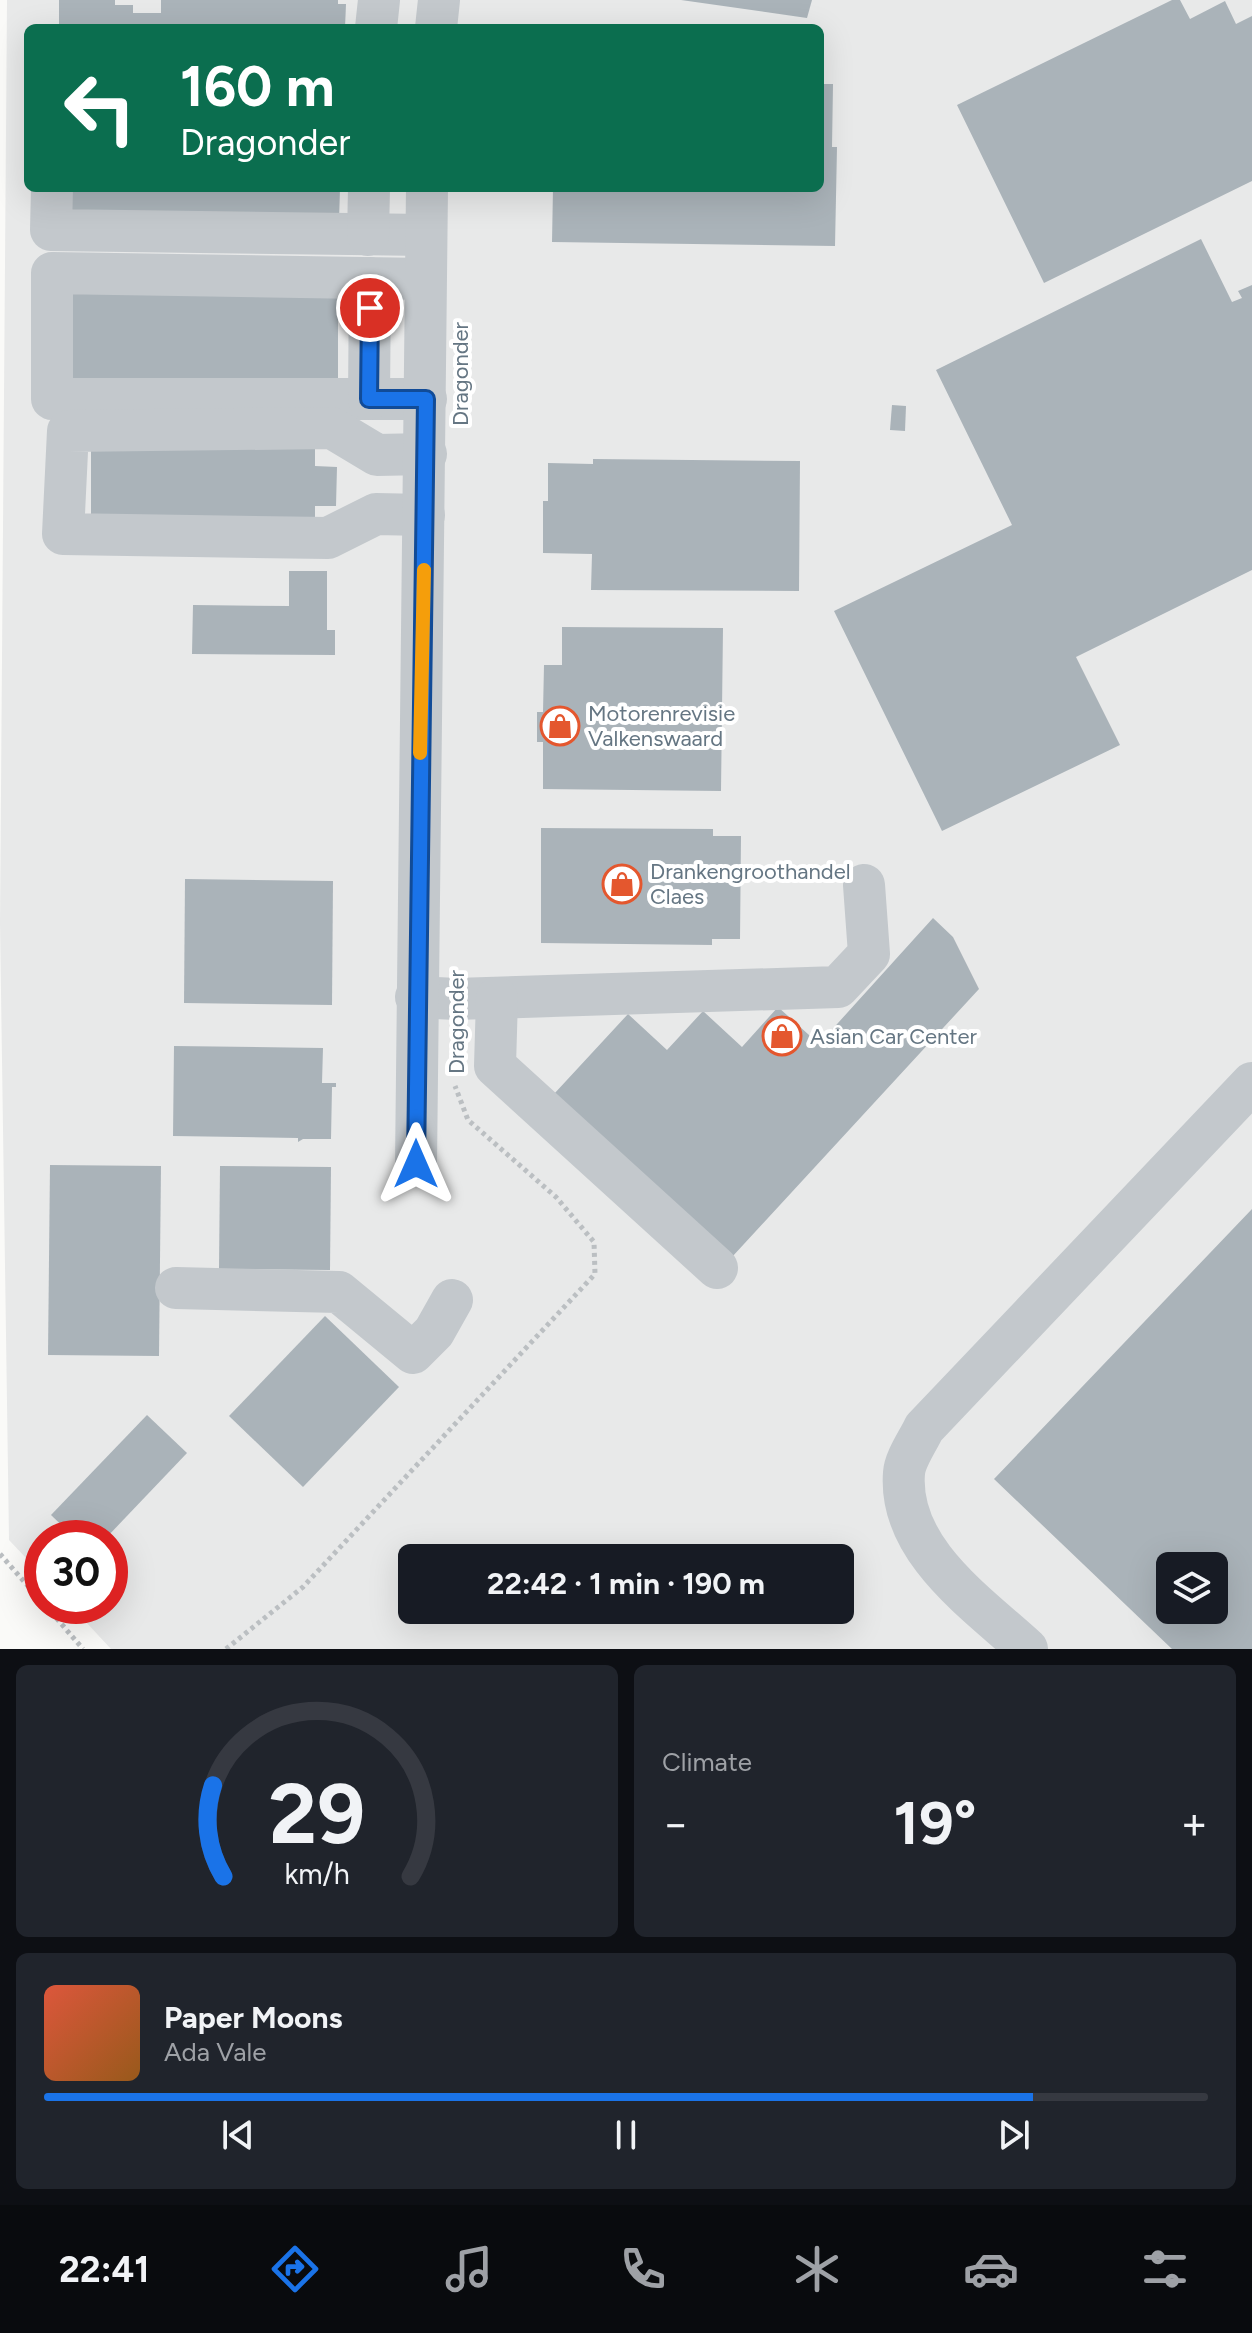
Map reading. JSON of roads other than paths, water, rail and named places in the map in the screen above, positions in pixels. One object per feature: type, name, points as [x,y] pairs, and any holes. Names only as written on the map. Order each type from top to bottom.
[{"type":"street","points":[[376,24],[379,0]]},
{"type":"street","points":[[436,24],[439,0]]},
{"type":"street","points":[[52,192],[51,230],[426,235]]},
{"type":"street","points":[[368,235],[369,192]]},
{"type":"street","name":"Dragonder","points":[[416,1164],[427,192]]},
{"type":"street","name":"Dragonder","points":[[425,279],[52,273],[52,399],[426,399]]},
{"type":"street","points":[[369,399],[370,278]]},
{"type":"street","points":[[424,515],[376,514],[328,538],[63,534],[68,431],[332,428],[377,455],[426,454]]},
{"type":"street","points":[[376,514],[377,455]]},
{"type":"street","points":[[416,997],[497,998],[838,987],[869,954],[864,885]]},
{"type":"street","points":[[497,998],[495,1066],[717,1268]]},
{"type":"street","points":[[1027,1649],[933,1562],[909,1515],[904,1471],[924,1428],[1252,1083]]},
{"type":"street","points":[[176,1288],[339,1292],[413,1353],[434,1332],[452,1300]]},
{"type":"place","name":"Motorenrevisie Valkenswaard","points":[[560,726]]},
{"type":"place","name":"Drankengroothandel Claes","points":[[622,884]]},
{"type":"place","name":"Asian Car Center","points":[[782,1036]]}]
